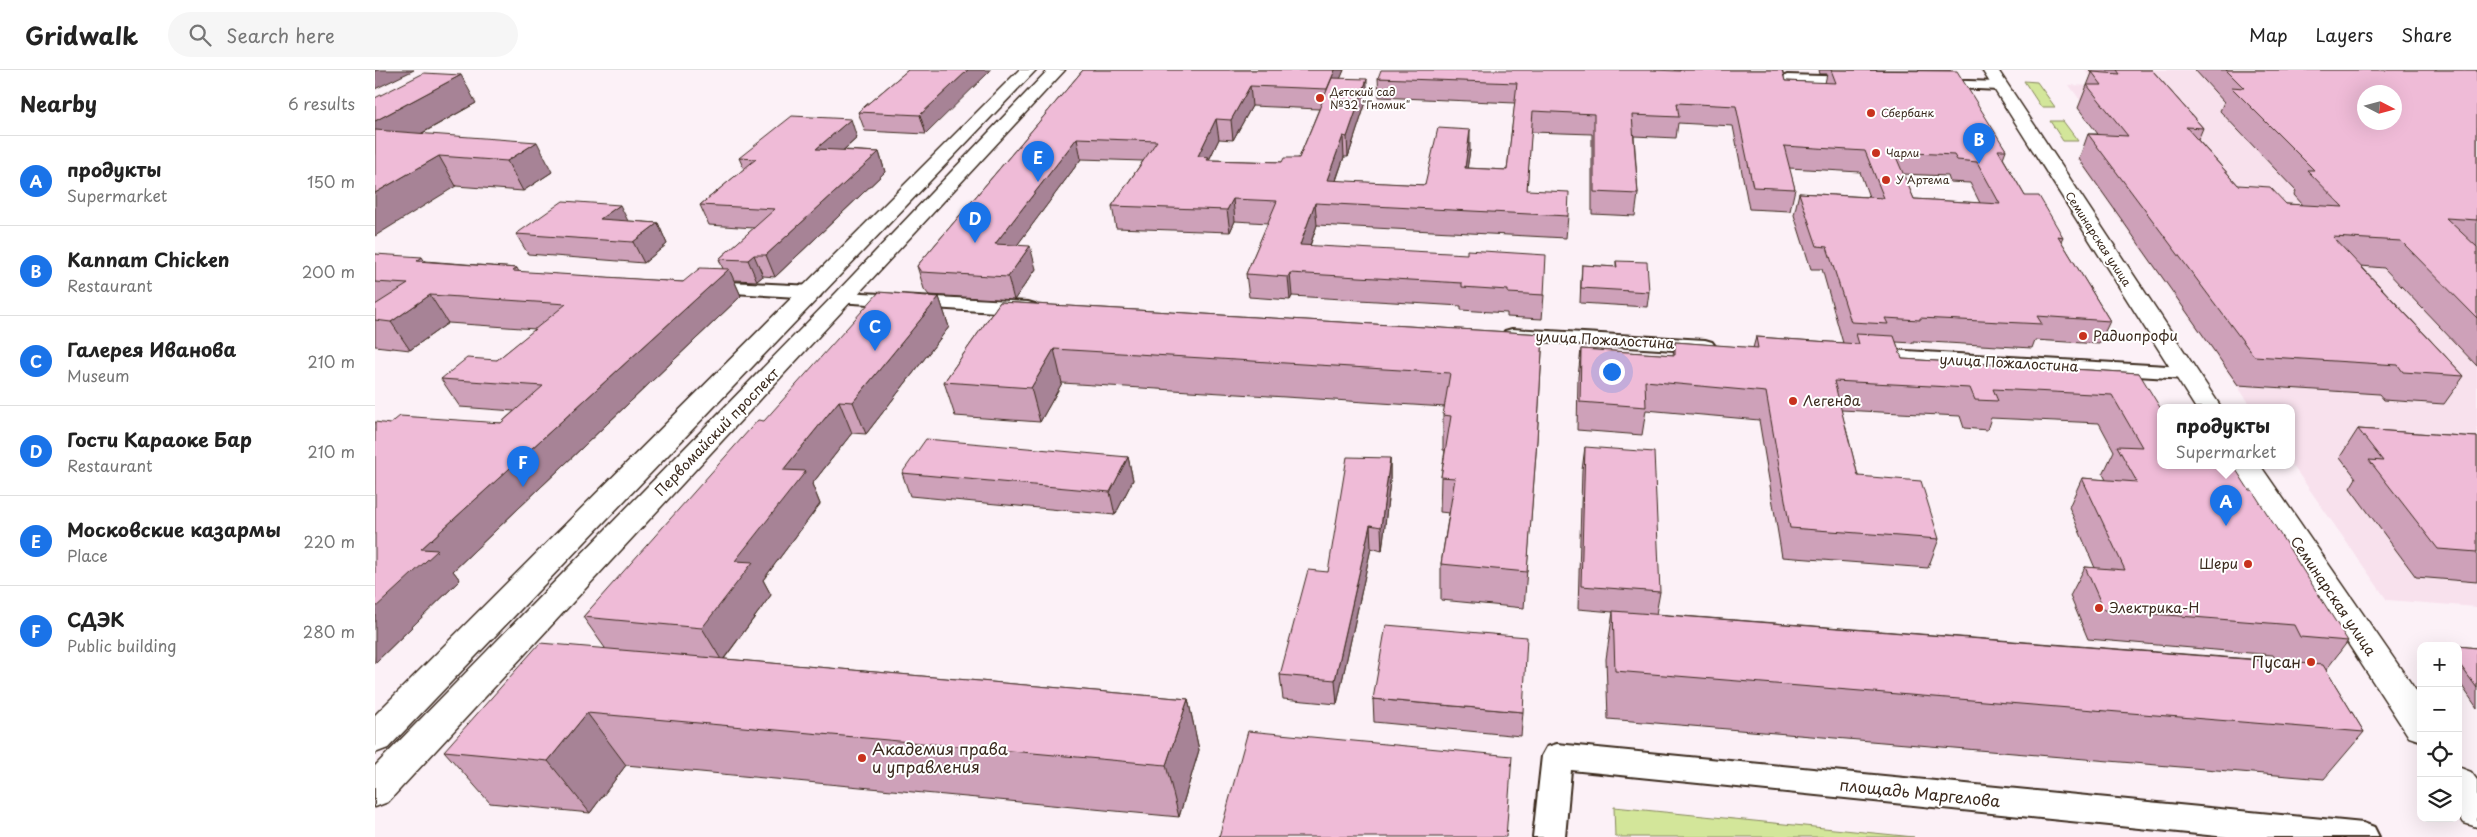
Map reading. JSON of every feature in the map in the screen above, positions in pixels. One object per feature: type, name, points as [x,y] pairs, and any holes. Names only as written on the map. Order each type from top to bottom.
[{"type":"main road","name":"Первомайский проспект","points":[[375,738],[1028,70]]},
{"type":"main road","name":"Первомайский проспект","points":[[375,791],[845,298],[1057,70]]},
{"type":"main road","name":"Семинарская улица","points":[[1995,78],[2206,404]]},
{"type":"main road","name":"Семинарская улица","points":[[2249,469],[2417,721]]},
{"type":"main road","points":[[2462,789],[2477,811]]},
{"type":"street","points":[[1922,83],[1995,78]]},
{"type":"street","points":[[1787,79],[1874,81]]},
{"type":"street","points":[[693,286],[813,292]]},
{"type":"street","points":[[845,298],[1048,309]]},
{"type":"street","name":"улица Пожалостина","points":[[1495,334],[1724,347]]},
{"type":"street","name":"улица Пожалостина","points":[[1854,354],[2185,373]]},
{"type":"street","name":"площадь Маргелова","points":[[1549,837],[1557,756],[2363,837]]},
{"type":"shaded area","points":[[2085,70],[2477,70],[2477,607],[2387,600],[2295,469],[2295,404],[2250,404],[2077,158],[2116,149],[2069,85],[2097,86]]},
{"type":"green space","points":[[2024,81],[2037,82],[2055,107],[2041,107]]},
{"type":"green space","points":[[2050,121],[2063,121],[2078,141],[2063,141]]},
{"type":"green space","points":[[1614,807],[1914,837],[1615,837]]},
{"type":"building","points":[[908,70],[968,70],[920,115],[858,112]]},
{"type":"building","points":[[1083,70],[1335,70],[1327,89],[1250,86],[1231,120],[1216,119],[1198,156],[1209,157],[1207,160],[1282,162],[1284,158],[1299,158],[1332,78],[1367,79],[1347,137],[1343,136],[1327,180],[1425,185],[1438,128],[1470,130],[1465,168],[1507,170],[1517,83],[1378,78],[1381,70],[1782,70],[1785,81],[1836,83],[1831,70],[1957,71],[2006,150],[1998,150],[2025,196],[2039,196],[2063,237],[2058,236],[2110,321],[2037,316],[2042,324],[1920,318],[1920,320],[1885,318],[1888,324],[1851,322],[1827,247],[1817,246],[1799,193],[1884,198],[1865,151],[1784,146],[1795,189],[1753,187],[1736,106],[1677,103],[1679,117],[1632,115],[1638,194],[1594,192],[1594,114],[1533,111],[1527,190],[1569,192],[1568,216],[1315,203],[1300,245],[1467,254],[1467,250],[1546,255],[1544,295],[1508,293],[1508,290],[1462,287],[1462,283],[1290,273],[1288,277],[1246,274],[1277,201],[1233,199],[1227,210],[1112,206],[1157,141],[1077,138],[995,244],[1030,246],[1008,277],[921,272],[917,266]],"holes":[[[1894,152],[1954,155],[1957,160],[1977,162],[2000,204],[1914,199]]]},
{"type":"building","points":[[2117,70],[2152,70],[2203,128],[2186,127],[2238,185],[2270,187],[2286,204],[2343,207],[2307,170],[2314,170],[2231,87],[2244,88],[2226,70],[2477,70],[2477,220],[2446,218],[2477,247],[2477,318],[2401,241],[2333,237],[2464,376],[2403,372],[2398,365],[2254,356],[2088,134],[2128,136],[2087,85],[2102,85],[2092,72],[2120,74]]},
{"type":"building","points":[[424,73],[461,75],[375,121],[375,98]]},
{"type":"building","points":[[792,116],[851,119],[816,149],[879,152],[766,255],[754,255],[748,260],[719,259],[775,209],[700,205],[756,159],[739,158]]},
{"type":"building","points":[[375,130],[537,142],[507,161],[439,156],[375,193]]},
{"type":"building","points":[[563,201],[620,205],[600,219],[658,223],[633,242],[516,234]]},
{"type":"building","points":[[375,254],[422,257],[417,261],[517,268],[513,271],[683,282],[700,268],[729,269],[421,549],[438,550],[375,608],[375,422],[390,424],[400,416],[501,423],[543,386],[441,379],[467,358],[497,360],[566,304],[430,295],[391,322],[375,320],[375,305],[408,284],[375,282]]},
{"type":"building","points":[[1616,261],[1647,262],[1649,292],[1581,288],[1582,265],[1617,267]]},
{"type":"building","points":[[879,292],[939,297],[853,402],[839,401],[783,470],[806,471],[735,561],[753,562],[702,628],[583,617],[758,420],[764,421]]},
{"type":"building","points":[[1000,302],[1543,334],[1527,572],[1441,564],[1455,478],[1441,477],[1451,416],[1443,415],[1450,373],[1054,349],[1031,388],[944,382]]},
{"type":"building","points":[[1856,334],[1894,336],[1902,359],[2139,373],[2158,404],[2157,469],[2236,469],[2249,490],[2252,490],[2348,641],[2300,637],[2294,625],[2104,610],[2085,567],[2125,570],[2082,478],[2137,482],[2117,446],[2142,447],[2112,395],[1993,389],[1998,401],[1975,400],[1970,388],[1834,381],[1858,476],[1921,481],[1939,539],[1790,528],[1766,392],[1645,381],[1646,407],[1580,402],[1581,349],[1675,355],[1675,342],[1758,348],[1756,337],[1859,344]]},
{"type":"building","points":[[2358,429],[2477,437],[2477,552],[2438,549],[2369,460],[2383,461]]},
{"type":"building","points":[[926,439],[1128,457],[1110,492],[902,473]]},
{"type":"building","points":[[1585,447],[1654,452],[1660,592],[1581,586]]},
{"type":"building","points":[[1347,457],[1390,458],[1381,527],[1370,525],[1335,680],[1280,675],[1308,570],[1328,572]]},
{"type":"building","points":[[1613,611],[2323,665],[2364,732],[1615,671]]},
{"type":"building","points":[[1386,625],[1527,637],[1523,712],[1373,699]]},
{"type":"building","points":[[540,643],[1188,699],[1166,765],[587,713],[548,761],[444,751]]},
{"type":"building","points":[[2462,646],[2477,648],[2477,688],[2462,667]]},
{"type":"building","points":[[1248,731],[1512,756],[1506,837],[1219,837]]},
{"type":"place","name":"Детский сад №32 \"Гномик\"","points":[[1320,98]]},
{"type":"place","name":"Сбербанк","points":[[1871,113]]},
{"type":"place","name":"Чарли","points":[[1876,153]]},
{"type":"place","name":"Kannam Chicken","points":[[1979,164]]},
{"type":"place","name":"У Артема","points":[[1886,180]]},
{"type":"place","name":"Московские казармы","points":[[1038,182]]},
{"type":"place","name":"Гости Караоке Бар","points":[[975,243]]},
{"type":"place","name":"Радиопрофи","points":[[2083,336]]},
{"type":"place","name":"Галерея Иванова","points":[[875,351]]},
{"type":"place","name":"Легенда","points":[[1793,401]]},
{"type":"place","name":"СДЭК","points":[[523,487]]},
{"type":"place","name":"продукты","points":[[2226,526]]},
{"type":"place","name":"Шери","points":[[2248,564]]},
{"type":"place","name":"Электрика-Н","points":[[2099,608]]},
{"type":"place","name":"Пусан","points":[[2311,662]]},
{"type":"place","name":"Академия права и управления","points":[[862,758]]}]
